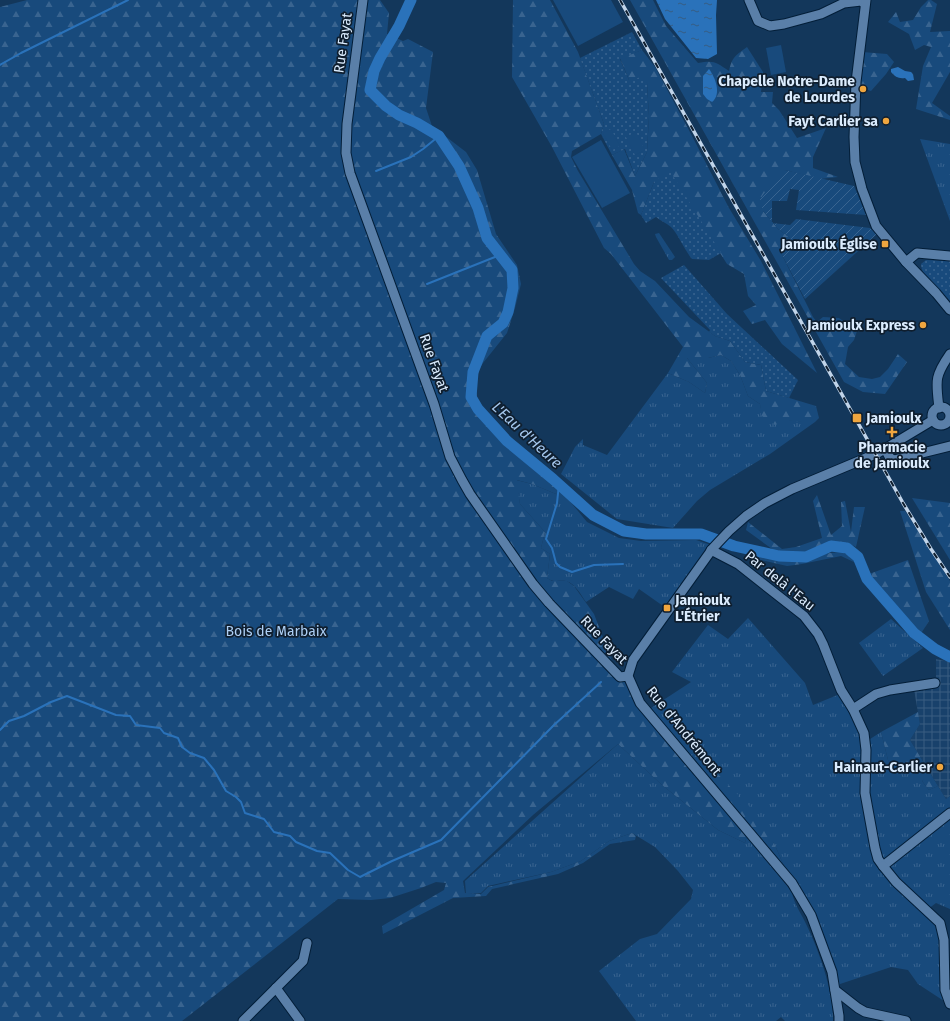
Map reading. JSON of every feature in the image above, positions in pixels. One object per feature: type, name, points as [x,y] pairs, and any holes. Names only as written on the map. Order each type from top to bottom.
[{"type":"street","name":"Rue Fayat","points":[[363,0],[347,124],[346,153],[350,173],[434,404],[450,456],[470,494],[533,584],[549,603],[620,677],[628,676]]},
{"type":"street","points":[[749,0],[758,21],[770,26],[784,24],[821,14],[844,3],[861,1],[866,2],[856,82],[854,162],[862,189],[876,226],[906,262],[950,310]]},
{"type":"street","points":[[906,262],[917,254],[950,256]]},
{"type":"street","points":[[939,408],[936,380],[940,368],[950,354]]},
{"type":"street","points":[[939,408],[946,409],[949,419],[944,424],[939,424],[933,420],[932,415],[934,411],[939,408]]},
{"type":"street","points":[[628,676],[633,660],[712,549],[729,531],[752,511],[792,488],[876,454],[933,420]]},
{"type":"street","points":[[885,449],[890,458],[894,460],[950,446]]},
{"type":"street","name":"Par delà l'Eau","points":[[712,549],[738,564],[804,616],[818,634],[841,690],[864,733],[866,750],[865,793],[878,859],[896,882],[940,923],[944,940],[946,990],[950,1004]]},
{"type":"street","name":"Rue d'Andrémont","points":[[628,676],[640,703],[792,884],[811,915],[832,972],[839,1021]]},
{"type":"street","points":[[852,709],[876,694],[890,690],[935,684]]},
{"type":"street","points":[[883,866],[950,813]]},
{"type":"street","points":[[243,1021],[303,961],[307,943]]},
{"type":"street","points":[[276,988],[300,1021]]},
{"type":"street","points":[[835,990],[865,1012],[906,1021]]},
{"type":"shaded area","points":[[936,659],[950,662],[950,796],[946,799],[910,740],[920,724],[914,690],[936,685]]},
{"type":"green space","name":"Bois de Marbaix","points":[[27,0],[380,0],[389,13],[387,34],[403,41],[408,39],[433,52],[426,108],[432,126],[466,152],[477,170],[496,234],[517,265],[521,284],[507,333],[479,370],[476,384],[477,397],[484,422],[520,457],[580,496],[556,494],[532,484],[517,480],[520,504],[545,532],[541,548],[550,554],[547,578],[552,581],[567,581],[574,586],[594,614],[612,661],[645,716],[682,756],[694,756],[698,754],[752,809],[774,843],[784,866],[755,837],[746,839],[745,843],[718,830],[662,785],[618,744],[533,815],[463,881],[465,893],[481,894],[488,887],[551,872],[581,861],[609,841],[632,833],[636,836],[635,840],[610,844],[583,863],[558,874],[492,889],[486,896],[453,898],[383,934],[382,926],[444,890],[446,883],[436,882],[390,898],[371,900],[338,899],[182,1021],[0,1021],[0,7]]},
{"type":"green space","points":[[513,0],[550,0],[578,52],[604,124],[601,134],[572,151],[571,157],[634,264],[640,271],[655,281],[689,317],[715,336],[730,341],[745,362],[761,365],[766,391],[816,406],[819,418],[815,422],[784,420],[775,425],[761,415],[760,404],[748,396],[740,375],[731,361],[721,355],[708,358],[687,358],[707,383],[705,393],[689,382],[668,373],[683,347],[611,254],[604,248],[552,147],[512,77]]},
{"type":"green space","points":[[553,0],[611,0],[623,22],[578,46]]},
{"type":"green space","points":[[630,0],[653,0],[666,26],[698,63],[715,62],[729,71],[735,57],[747,47],[763,72],[761,92],[773,92],[772,103],[779,110],[797,138],[826,128],[813,157],[813,168],[838,177],[820,179],[785,170],[763,211],[778,229],[790,238],[781,253],[813,317],[817,322],[823,317],[839,318],[857,331],[854,340],[848,347],[845,364],[859,377],[872,379],[880,377],[888,369],[898,354],[907,362],[885,394],[863,392],[844,382]]},
{"type":"green space","points":[[928,0],[931,0],[937,4],[930,32],[950,31],[950,72],[932,103],[950,116],[950,120],[916,109],[923,66],[931,47],[924,45],[915,50],[909,34],[888,22],[896,12],[900,22],[913,20],[921,7]]},
{"type":"green space","points":[[632,32],[642,50],[620,59],[629,80],[642,77],[647,83],[649,116],[647,152],[635,176],[625,149],[612,155],[601,134],[604,124],[580,58]]},
{"type":"green space","points":[[781,45],[786,72],[771,75],[766,48]]},
{"type":"green space","points":[[642,50],[655,67],[729,208],[761,261],[817,373],[782,344],[765,320],[752,324],[743,311],[756,305],[748,296],[744,274],[727,264],[703,226],[654,182],[641,215],[638,213],[632,190],[612,155],[624,149],[635,176],[647,152],[649,116],[647,83],[629,80],[620,58]]},
{"type":"green space","points":[[862,52],[887,54],[894,62],[871,91],[860,87]]},
{"type":"green space","points":[[611,129],[620,146],[612,150],[603,133]]},
{"type":"green space","points":[[636,132],[645,150],[635,155],[626,137]]},
{"type":"green space","points":[[920,139],[950,144],[950,221]]},
{"type":"green space","points":[[601,140],[630,193],[602,208],[572,157]]},
{"type":"green space","points":[[785,170],[854,186],[866,215],[796,210],[799,190],[790,189],[787,201],[772,201],[772,222],[763,211],[760,199],[779,173]]},
{"type":"green space","points":[[670,171],[721,253],[709,260],[692,259],[671,227],[656,217],[646,223],[641,215],[654,182]]},
{"type":"green space","points":[[796,219],[870,228],[877,234],[805,299],[781,253],[785,241],[790,238],[773,223],[790,225]]},
{"type":"green space","points":[[659,233],[675,257],[672,260],[669,260],[656,237],[655,234]]},
{"type":"green space","points":[[926,260],[950,261],[950,305],[932,286],[924,274],[921,264]]},
{"type":"green space","points":[[684,265],[727,314],[798,380],[789,398],[766,391],[761,365],[745,362],[730,341],[715,336],[709,332],[710,330],[661,278]]},
{"type":"green space","points":[[721,355],[731,361],[740,375],[748,396],[760,404],[762,415],[788,420],[815,422],[770,454],[710,490],[697,501],[673,528],[617,519],[561,474],[575,447],[583,439],[583,445],[607,455],[668,373],[689,382],[705,393],[707,383],[687,358],[708,358]]},
{"type":"green space","points":[[516,480],[532,484],[556,494],[564,494],[587,522],[619,538],[641,541],[696,540],[711,545],[666,608],[639,589],[633,599],[609,587],[586,602],[578,590],[569,582],[554,581],[547,578],[550,554],[541,548],[545,532],[520,504]]},
{"type":"green space","points":[[817,495],[831,535],[842,526],[841,502],[845,501],[851,532],[854,507],[865,507],[856,547],[846,542],[847,550],[822,548],[804,554],[779,554],[746,530],[748,522],[782,549],[796,547],[822,538],[813,501]]},
{"type":"green space","points":[[912,498],[950,503],[950,560]]},
{"type":"green space","points":[[900,511],[905,511],[950,581],[950,630],[926,592]]},
{"type":"green space","points":[[842,552],[858,560],[856,563],[841,556],[787,566],[756,559],[755,555],[790,561]]},
{"type":"green space","points":[[908,560],[929,621],[920,635],[882,594],[869,574]]},
{"type":"green space","points":[[748,618],[805,683],[813,705],[840,694],[863,732],[874,850],[937,925],[942,939],[944,1001],[918,984],[908,970],[891,967],[840,984],[839,988],[804,898],[784,866],[774,843],[694,756],[687,756],[648,710],[691,682],[672,672],[708,625],[728,639]]},
{"type":"green space","points":[[891,619],[923,648],[883,676],[859,643]]},
{"type":"green space","points":[[918,712],[920,724],[910,740],[938,786],[929,790],[922,781],[924,778],[916,768],[913,770],[908,764],[894,764],[888,760],[881,732]]},
{"type":"green space","points":[[881,732],[888,760],[894,764],[908,764],[916,768],[925,778],[922,781],[929,790],[938,786],[946,799],[950,796],[950,811],[884,862],[879,853],[868,797],[867,741]]},
{"type":"green space","points":[[618,744],[662,785],[718,830],[745,843],[746,839],[749,839],[792,892],[796,905],[816,947],[825,972],[833,1010],[833,1021],[785,1021],[781,1017],[776,1021],[636,1021],[599,971],[640,939],[657,934],[691,899],[693,890],[678,871],[655,847],[632,833],[609,841],[581,861],[551,872],[488,886],[481,893],[466,894],[465,881]]},
{"type":"green space","points":[[950,817],[950,909],[936,903],[928,909],[900,884],[889,867]]},
{"type":"water","points":[[656,0],[717,0],[717,54],[708,59],[696,58],[665,19]]},
{"type":"water","points":[[898,67],[905,71],[911,72],[914,80],[908,81],[905,78],[899,78],[894,75],[891,72],[891,69]]},
{"type":"water","points":[[709,69],[715,81],[717,90],[717,95],[712,102],[703,94],[703,76]]},
{"type":"waterway","points":[[0,65],[128,0]]},
{"type":"waterway","name":"L'Eau d'Heure","points":[[411,0],[399,26],[374,71],[370,90],[386,106],[399,115],[417,123],[439,136],[459,166],[478,208],[487,238],[512,270],[513,288],[508,312],[503,323],[487,336],[473,372],[471,397],[478,409],[507,441],[593,515],[624,531],[646,534],[701,534],[734,546],[779,556],[806,557],[831,546],[847,548],[858,557],[867,579],[914,633],[935,649],[950,657]]},
{"type":"waterway","points":[[376,171],[411,157],[439,136]]},
{"type":"waterway","points":[[427,284],[500,255]]},
{"type":"waterway","points":[[559,484],[557,503],[546,539],[552,548],[556,563],[560,567],[572,572],[594,565],[623,564]]},
{"type":"waterway","points":[[0,730],[9,721],[24,716],[51,702],[67,696],[116,715],[130,716],[136,725],[160,728],[164,733],[178,738],[182,747],[190,753],[204,758],[214,770],[226,791],[241,802],[245,813],[264,819],[274,832],[290,836],[296,842],[317,851],[330,853],[348,870],[360,877],[392,861],[441,840],[553,726],[601,682]]},
{"type":"railway","points":[[620,0],[903,503],[950,577]]},
{"type":"place","name":"Chapelle Notre-Dame de Lourdes","points":[[863,89]]},
{"type":"place","name":"Fayt Carlier sa","points":[[886,121]]},
{"type":"place","name":"Jamioulx Église","points":[[885,244]]},
{"type":"place","name":"Jamioulx Express","points":[[923,325]]},
{"type":"place","name":"Jamioulx","points":[[857,418]]},
{"type":"place","name":"Pharmacie de Jamioulx","points":[[892,432]]},
{"type":"place","name":"Jamioulx L'Étrier","points":[[667,608]]},
{"type":"place","name":"Hainaut-Carlier","points":[[940,767]]}]
